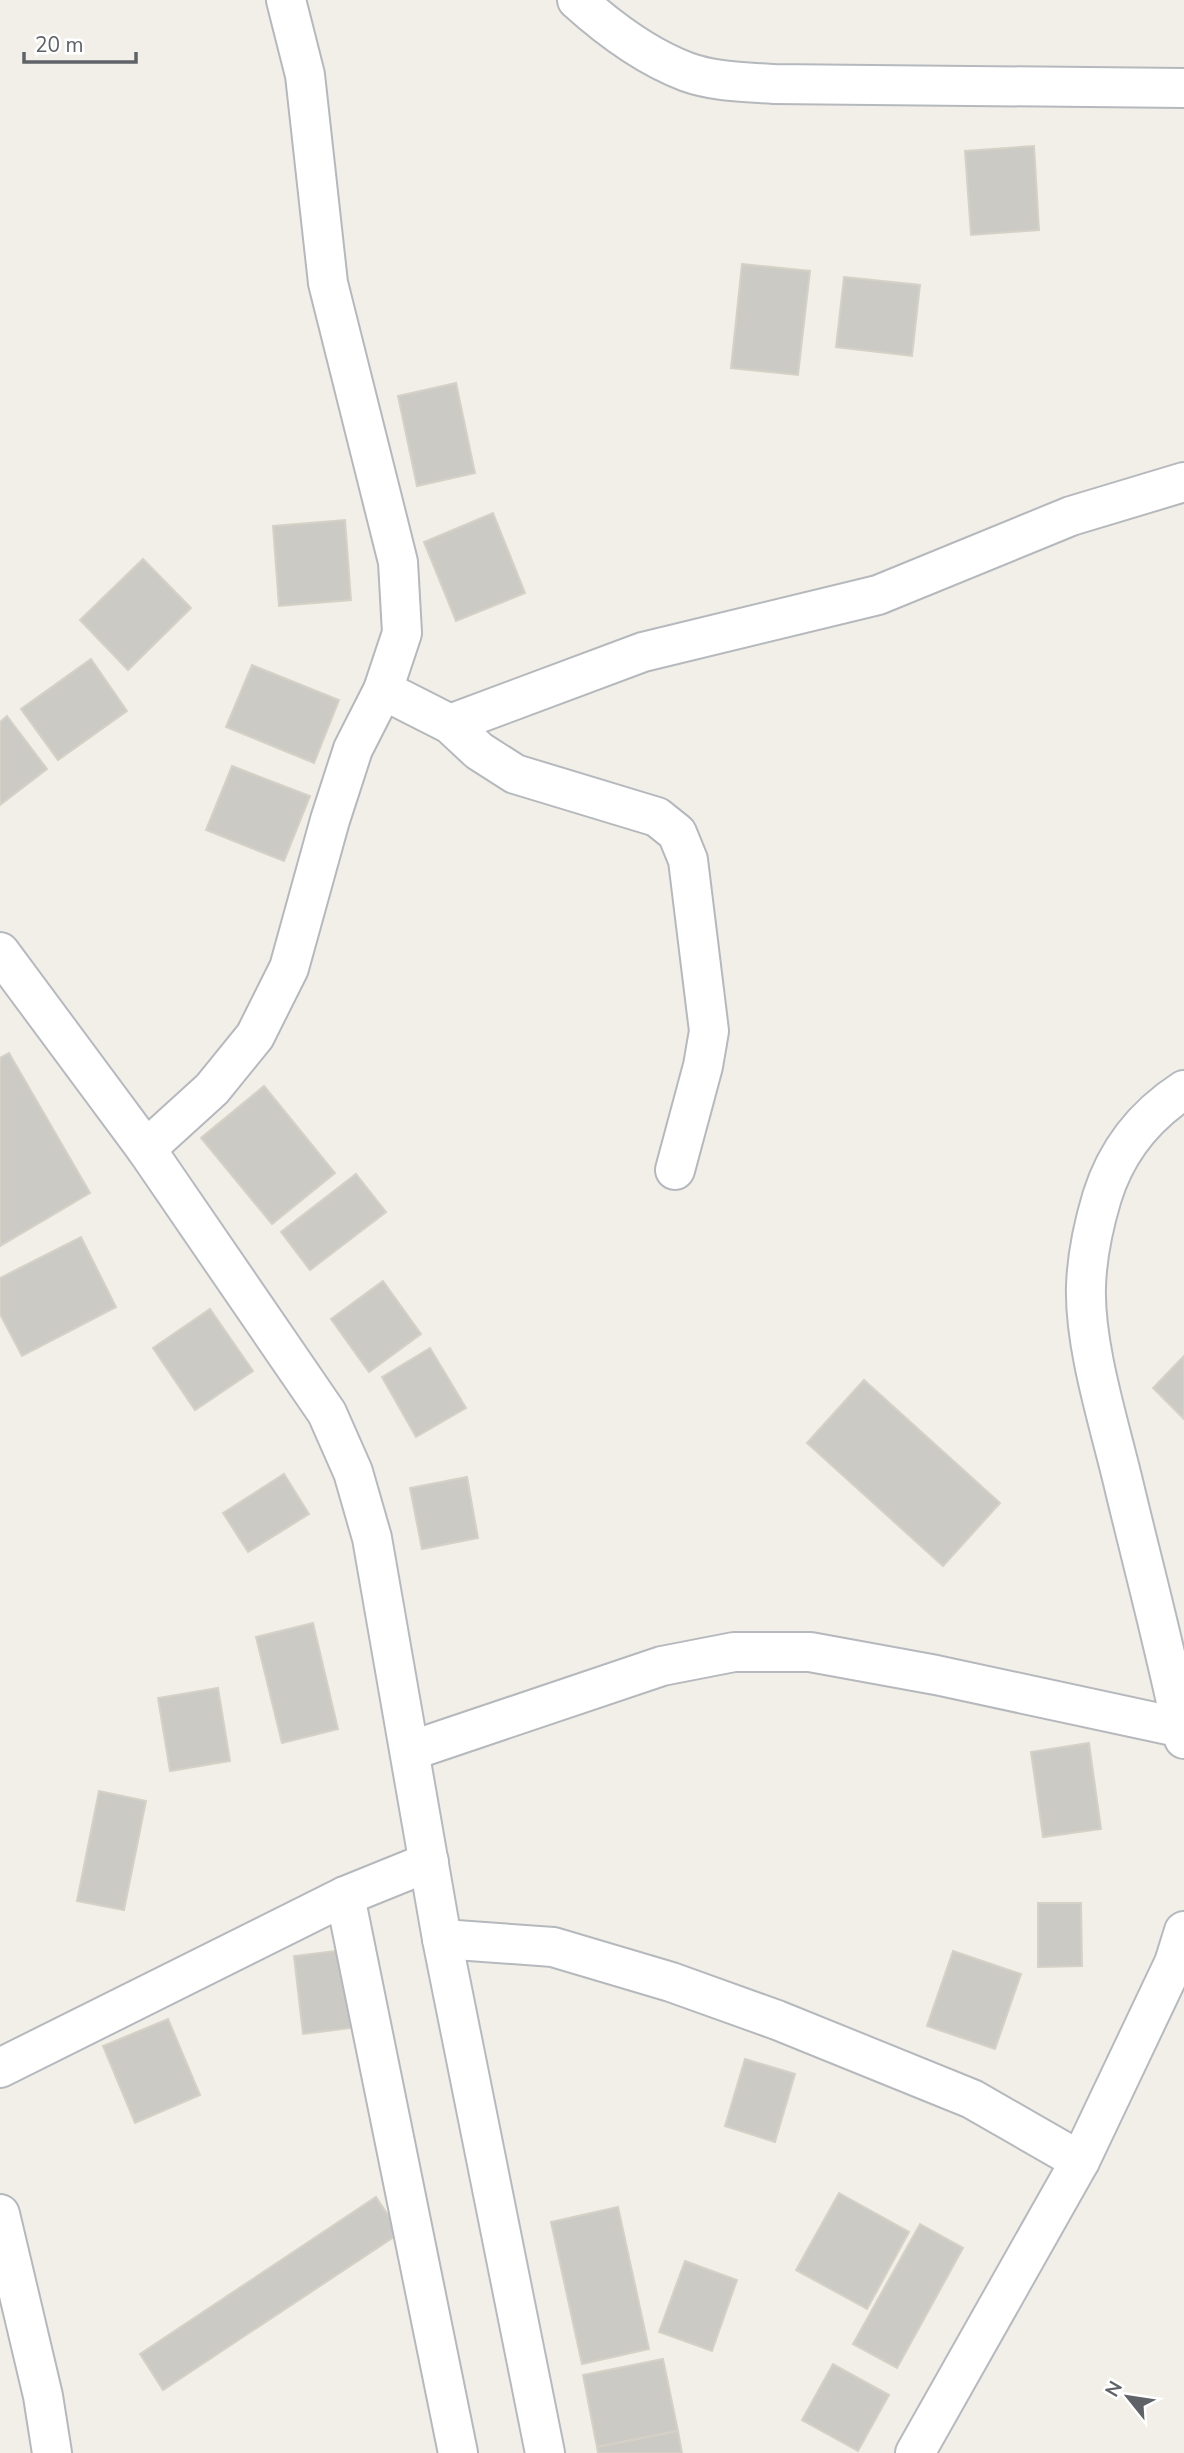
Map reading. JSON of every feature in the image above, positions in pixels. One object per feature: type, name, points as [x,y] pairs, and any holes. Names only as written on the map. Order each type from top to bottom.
[{"type":"street","points":[[145,1149],[212,1089],[255,1036],[289,968],[330,820],[353,749],[383,690],[402,633],[398,562],[328,284],[305,75],[286,0]]},
{"type":"street","points":[[577,0],[603,23],[639,47],[687,72],[722,80],[774,84],[1184,88]]},
{"type":"street","points":[[450,724],[643,652],[878,595],[1071,516],[1184,482]]},
{"type":"street","points":[[383,690],[450,724],[479,751],[515,774],[657,817],[677,833],[688,860],[709,1031],[703,1066],[675,1170]]},
{"type":"street","points":[[0,952],[145,1149],[327,1413],[362,1499],[372,1538],[442,1939],[545,2453]]},
{"type":"street","points":[[410,1751],[662,1665],[734,1652],[810,1651],[949,1678],[1183,1733],[1093,1356],[1086,1288],[1093,1226],[1107,1182],[1122,1151],[1166,1102],[1184,1090]]},
{"type":"street","points":[[0,2068],[345,1896],[429,1862]]},
{"type":"street","points":[[345,1896],[458,2453]]},
{"type":"street","points":[[915,2453],[1080,2161],[1174,1963],[1184,1931]]},
{"type":"street","points":[[442,1939],[553,1947],[671,1982],[777,2020],[972,2099],[1080,2161]]},
{"type":"street","points":[[0,2214],[43,2396],[52,2453]]},
{"type":"building","points":[[1034,146],[1039,230],[971,235],[965,151]]},
{"type":"building","points":[[742,264],[810,271],[798,375],[731,368]]},
{"type":"building","points":[[844,277],[920,285],[912,356],[836,347]]},
{"type":"building","points":[[456,383],[475,473],[417,486],[398,396]]},
{"type":"building","points":[[493,513],[525,593],[456,621],[424,542]]},
{"type":"building","points":[[345,520],[351,600],[279,606],[273,526]]},
{"type":"building","points":[[143,559],[191,608],[128,670],[80,620]]},
{"type":"building","points":[[91,659],[127,711],[58,760],[21,709]]},
{"type":"building","points":[[252,665],[339,700],[314,763],[226,727]]},
{"type":"building","points":[[7,716],[47,769],[0,805],[0,722]]},
{"type":"building","points":[[232,766],[310,796],[284,861],[206,830]]},
{"type":"building","points":[[9,1053],[90,1193],[0,1246],[0,1058]]},
{"type":"building","points":[[264,1086],[335,1173],[272,1224],[201,1138]]},
{"type":"building","points":[[356,1174],[386,1212],[310,1270],[281,1232]]},
{"type":"building","points":[[81,1237],[116,1307],[22,1356],[0,1314],[0,1278]]},
{"type":"building","points":[[383,1281],[421,1334],[369,1372],[331,1319]]},
{"type":"building","points":[[210,1309],[253,1371],[195,1410],[153,1348]]},
{"type":"building","points":[[430,1348],[466,1408],[416,1437],[382,1377]]},
{"type":"building","points":[[1184,1356],[1184,1419],[1153,1388]]},
{"type":"building","points":[[864,1380],[1000,1503],[943,1566],[807,1443]]},
{"type":"building","points":[[284,1474],[309,1514],[248,1552],[223,1513]]},
{"type":"building","points":[[467,1477],[478,1538],[422,1549],[410,1488]]},
{"type":"building","points":[[313,1623],[338,1729],[282,1743],[256,1637]]},
{"type":"building","points":[[218,1688],[230,1761],[170,1771],[158,1698]]},
{"type":"building","points":[[1089,1743],[1101,1829],[1043,1837],[1031,1752]]},
{"type":"building","points":[[99,1791],[146,1801],[124,1910],[77,1901]]},
{"type":"building","points":[[1038,1903],[1081,1903],[1082,1966],[1038,1967]]},
{"type":"building","points":[[343,1950],[351,2028],[303,2034],[294,1956]]},
{"type":"building","points":[[953,1951],[1021,1974],[995,2049],[927,2026]]},
{"type":"building","points":[[168,2019],[200,2095],[135,2123],[103,2046]]},
{"type":"building","points":[[745,2059],[795,2074],[775,2142],[725,2126]]},
{"type":"building","points":[[839,2193],[909,2232],[867,2309],[796,2270]]},
{"type":"building","points":[[376,2197],[400,2233],[163,2390],[140,2354]]},
{"type":"building","points":[[618,2207],[649,2349],[582,2364],[551,2222]]},
{"type":"building","points":[[920,2224],[963,2248],[897,2368],[853,2344]]},
{"type":"building","points":[[685,2261],[737,2280],[712,2351],[659,2332]]},
{"type":"building","points":[[663,2359],[678,2431],[597,2447],[583,2375]]},
{"type":"building","points":[[833,2364],[889,2395],[858,2451],[802,2420]]},
{"type":"building","points":[[678,2431],[682,2453],[598,2453],[597,2447]]}]
